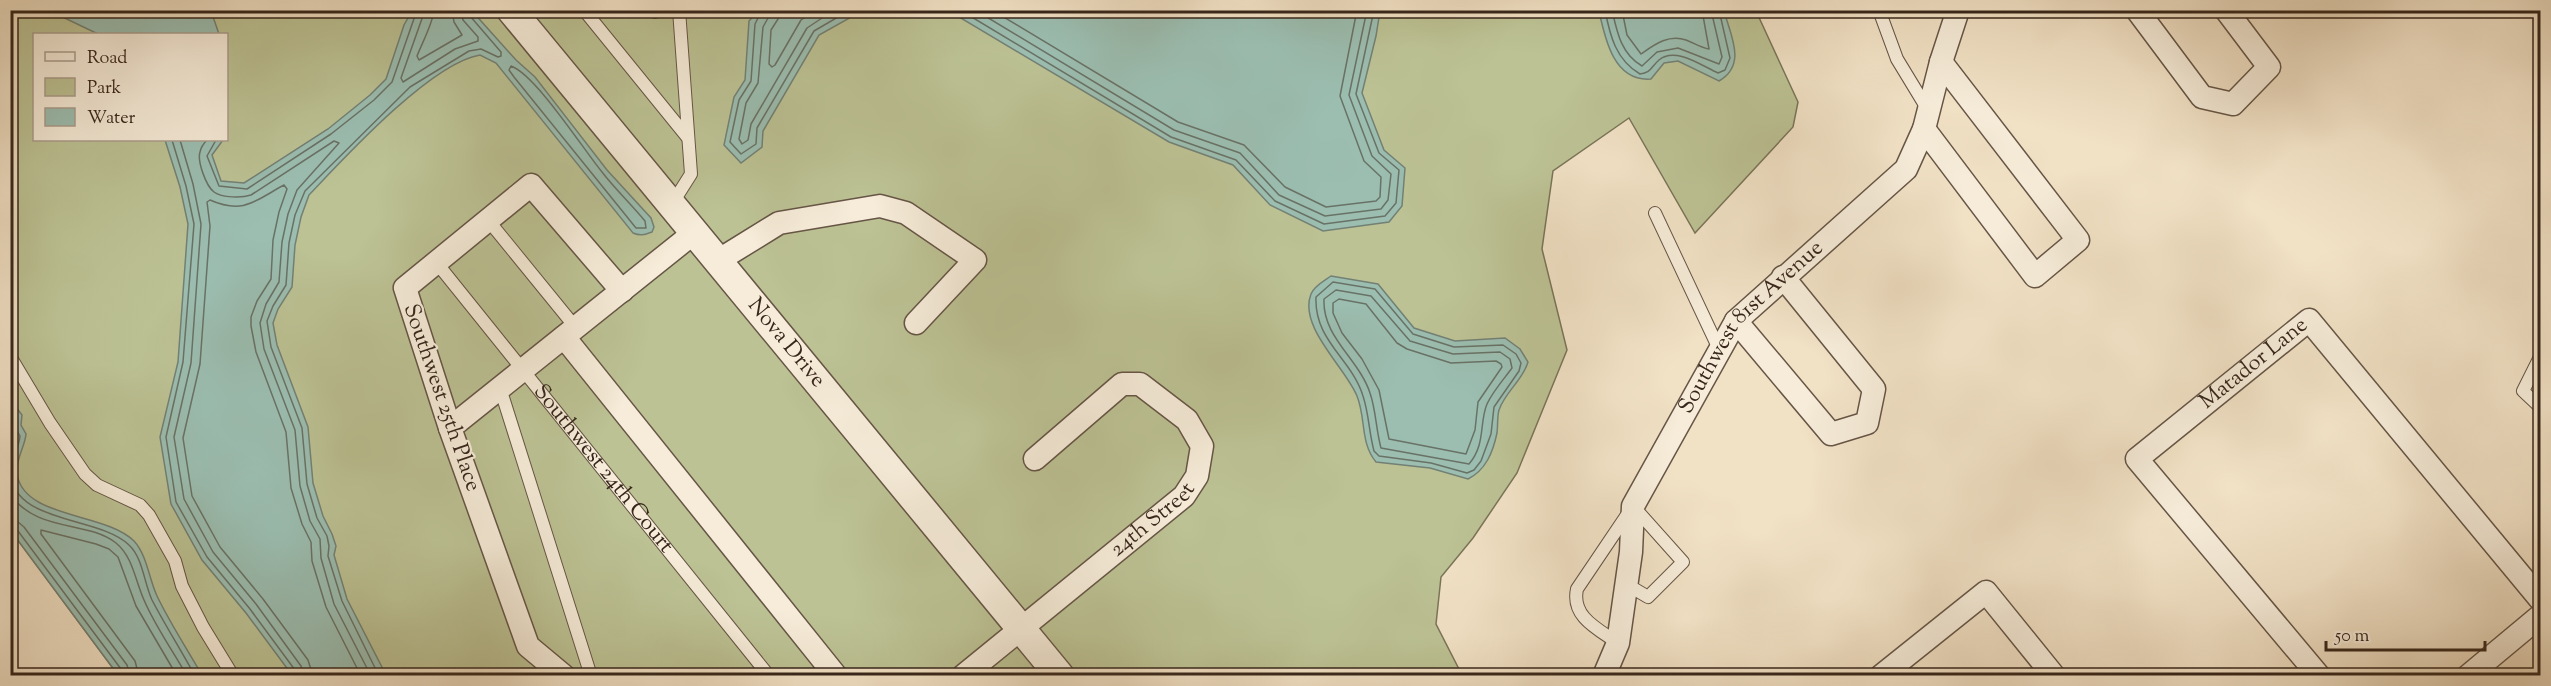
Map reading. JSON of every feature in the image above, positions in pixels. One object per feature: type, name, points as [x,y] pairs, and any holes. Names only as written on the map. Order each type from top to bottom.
[{"type":"street","name":"Nova Drive","points":[[511,10],[1060,675]]},
{"type":"street","name":"Southwest 81st Avenue","points":[[1604,675],[1618,643],[1631,552],[1633,506],[1736,321],[1782,277],[1906,169],[1926,119],[1958,10]]},
{"type":"street","points":[[2137,10],[2202,98],[2233,104],[2269,67],[2226,10]]},
{"type":"street","points":[[1926,119],[2035,276],[2078,240],[1941,62]]},
{"type":"street","name":"Southwest 25th Place","points":[[564,675],[528,646],[450,428],[405,288],[531,185],[622,291]]},
{"type":"street","points":[[719,260],[779,223],[880,206],[906,213],[975,260],[916,323]]},
{"type":"street","points":[[450,428],[695,232]]},
{"type":"street","points":[[1736,321],[1831,434],[1867,423],[1875,389],[1782,277]]},
{"type":"street","name":"Matador Lane","points":[[2319,675],[2137,459],[2309,320],[2541,598]]},
{"type":"street","points":[[570,332],[836,675]]},
{"type":"street","name":"24th Street","points":[[1021,627],[1184,496],[1197,476],[1202,446],[1187,420],[1140,384],[1122,384],[1035,459]]},
{"type":"street","points":[[1881,675],[1986,592],[2055,675]]},
{"type":"street","points":[[2468,675],[2541,616]]},
{"type":"street","points":[[963,675],[1021,627]]},
{"type":"lane","points":[[584,10],[688,138]]},
{"type":"lane","points":[[672,204],[691,174],[679,10]]},
{"type":"lane","points":[[1879,10],[1897,59],[1926,119]]},
{"type":"lane","points":[[1655,213],[1719,349]]},
{"type":"lane","points":[[488,220],[570,332]]},
{"type":"lane","name":"Southwest 24th Court","points":[[436,262],[769,675]]},
{"type":"lane","points":[[10,356],[84,474],[97,485],[140,506],[149,515],[175,561],[182,586],[202,627],[233,675]]},
{"type":"lane","points":[[2541,357],[2523,391],[2541,407]]},
{"type":"lane","points":[[500,388],[591,675]]},
{"type":"lane","points":[[1618,643],[1586,622],[1574,600],[1576,589],[1633,506],[1683,562],[1648,597],[1626,584]]},
{"type":"lane","points":[[2535,675],[2541,671]]},
{"type":"green space","points":[[11,11],[1756,11],[1798,102],[1793,127],[1695,233],[1629,118],[1553,171],[1542,249],[1567,350],[1517,473],[1473,538],[1441,577],[1436,624],[1462,675],[118,675],[11,531]]},
{"type":"water","points":[[50,11],[211,11],[219,33],[96,33]]},
{"type":"water","points":[[412,11],[472,11],[516,60],[535,77],[607,170],[651,218],[654,227],[652,232],[647,234],[633,233],[496,63],[480,55],[460,62],[414,93],[389,114],[309,195],[295,245],[292,287],[278,309],[273,323],[277,345],[308,427],[313,483],[323,516],[336,546],[334,555],[347,599],[386,675],[292,675],[246,613],[202,560],[171,504],[160,437],[178,362],[188,224],[180,187],[165,141],[222,141],[212,155],[221,181],[244,183],[328,129],[370,95],[386,79],[404,25]]},
{"type":"water","points":[[758,11],[862,11],[819,35],[763,131],[762,147],[741,163],[724,145],[734,97],[745,80],[749,21]]},
{"type":"water","points":[[949,11],[1380,11],[1362,93],[1384,150],[1405,168],[1402,206],[1389,222],[1323,231],[1270,205],[1233,165],[1169,142]]},
{"type":"water","points":[[1599,11],[1724,11],[1735,49],[1733,67],[1719,81],[1678,61],[1664,63],[1651,79],[1628,74],[1613,57],[1604,34]]},
{"type":"water","points":[[1331,276],[1378,284],[1414,328],[1455,341],[1505,338],[1520,349],[1528,362],[1522,375],[1505,397],[1498,413],[1497,433],[1491,454],[1480,471],[1468,479],[1430,468],[1376,462],[1365,439],[1357,396],[1325,347],[1311,320],[1309,307],[1312,291]]},
{"type":"water","points":[[11,405],[16,407],[22,415],[21,425],[26,434],[17,469],[23,489],[34,499],[49,507],[104,525],[121,532],[134,541],[142,553],[162,606],[202,675],[118,675],[11,531]]}]
